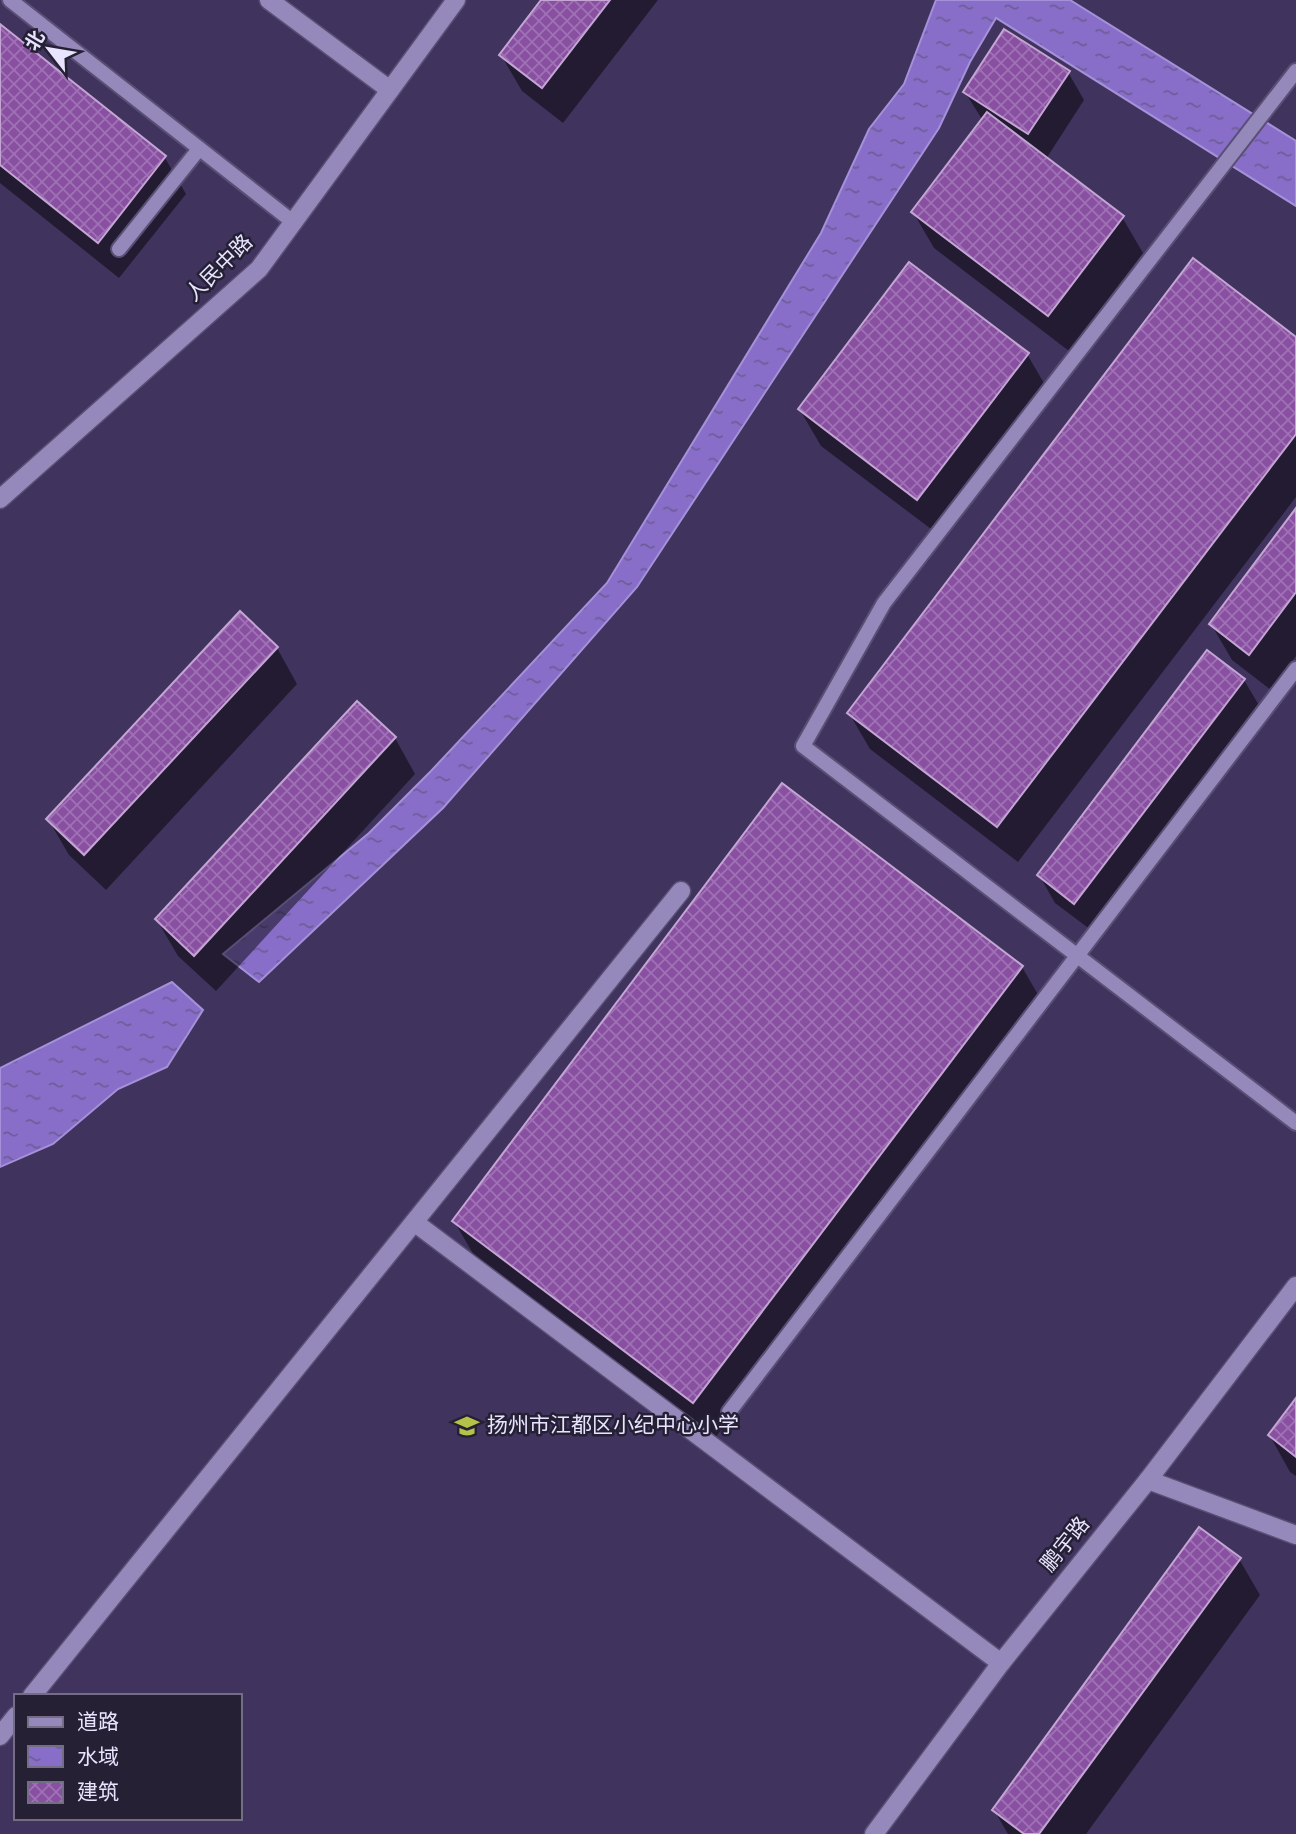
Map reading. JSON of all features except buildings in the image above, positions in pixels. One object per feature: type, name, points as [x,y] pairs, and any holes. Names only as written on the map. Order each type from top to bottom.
[{"type":"street","points":[[269,0],[390,90]]},
{"type":"street","name":"人民中路","points":[[0,499],[259,269],[456,0]]},
{"type":"street","points":[[34,1694],[681,891]]},
{"type":"street","points":[[414,1222],[1001,1663]]},
{"type":"street","name":"鹏宇路","points":[[874,1834],[1001,1663],[1148,1480],[1296,1286]]},
{"type":"street","points":[[1148,1480],[1296,1535]]},
{"type":"street","points":[[0,1736],[14,1718]]},
{"type":"lane","points":[[10,0],[293,222]]},
{"type":"lane","points":[[1296,72],[884,603],[803,746],[1296,1124]]},
{"type":"lane","points":[[119,248],[199,149]]},
{"type":"lane","points":[[729,1412],[1296,669]]},
{"type":"water","points":[[936,0],[1070,0],[1296,141],[1296,206],[996,18],[970,62],[939,128],[637,587],[443,808],[259,982],[223,954],[369,833],[431,771],[607,583],[821,233],[869,129],[904,84]]},
{"type":"water","points":[[172,982],[203,1010],[167,1067],[118,1089],[53,1144],[0,1167],[0,1068]]},
{"type":"place","name":"扬州市江都区小纪中心小学","points":[[467,1426]]}]
